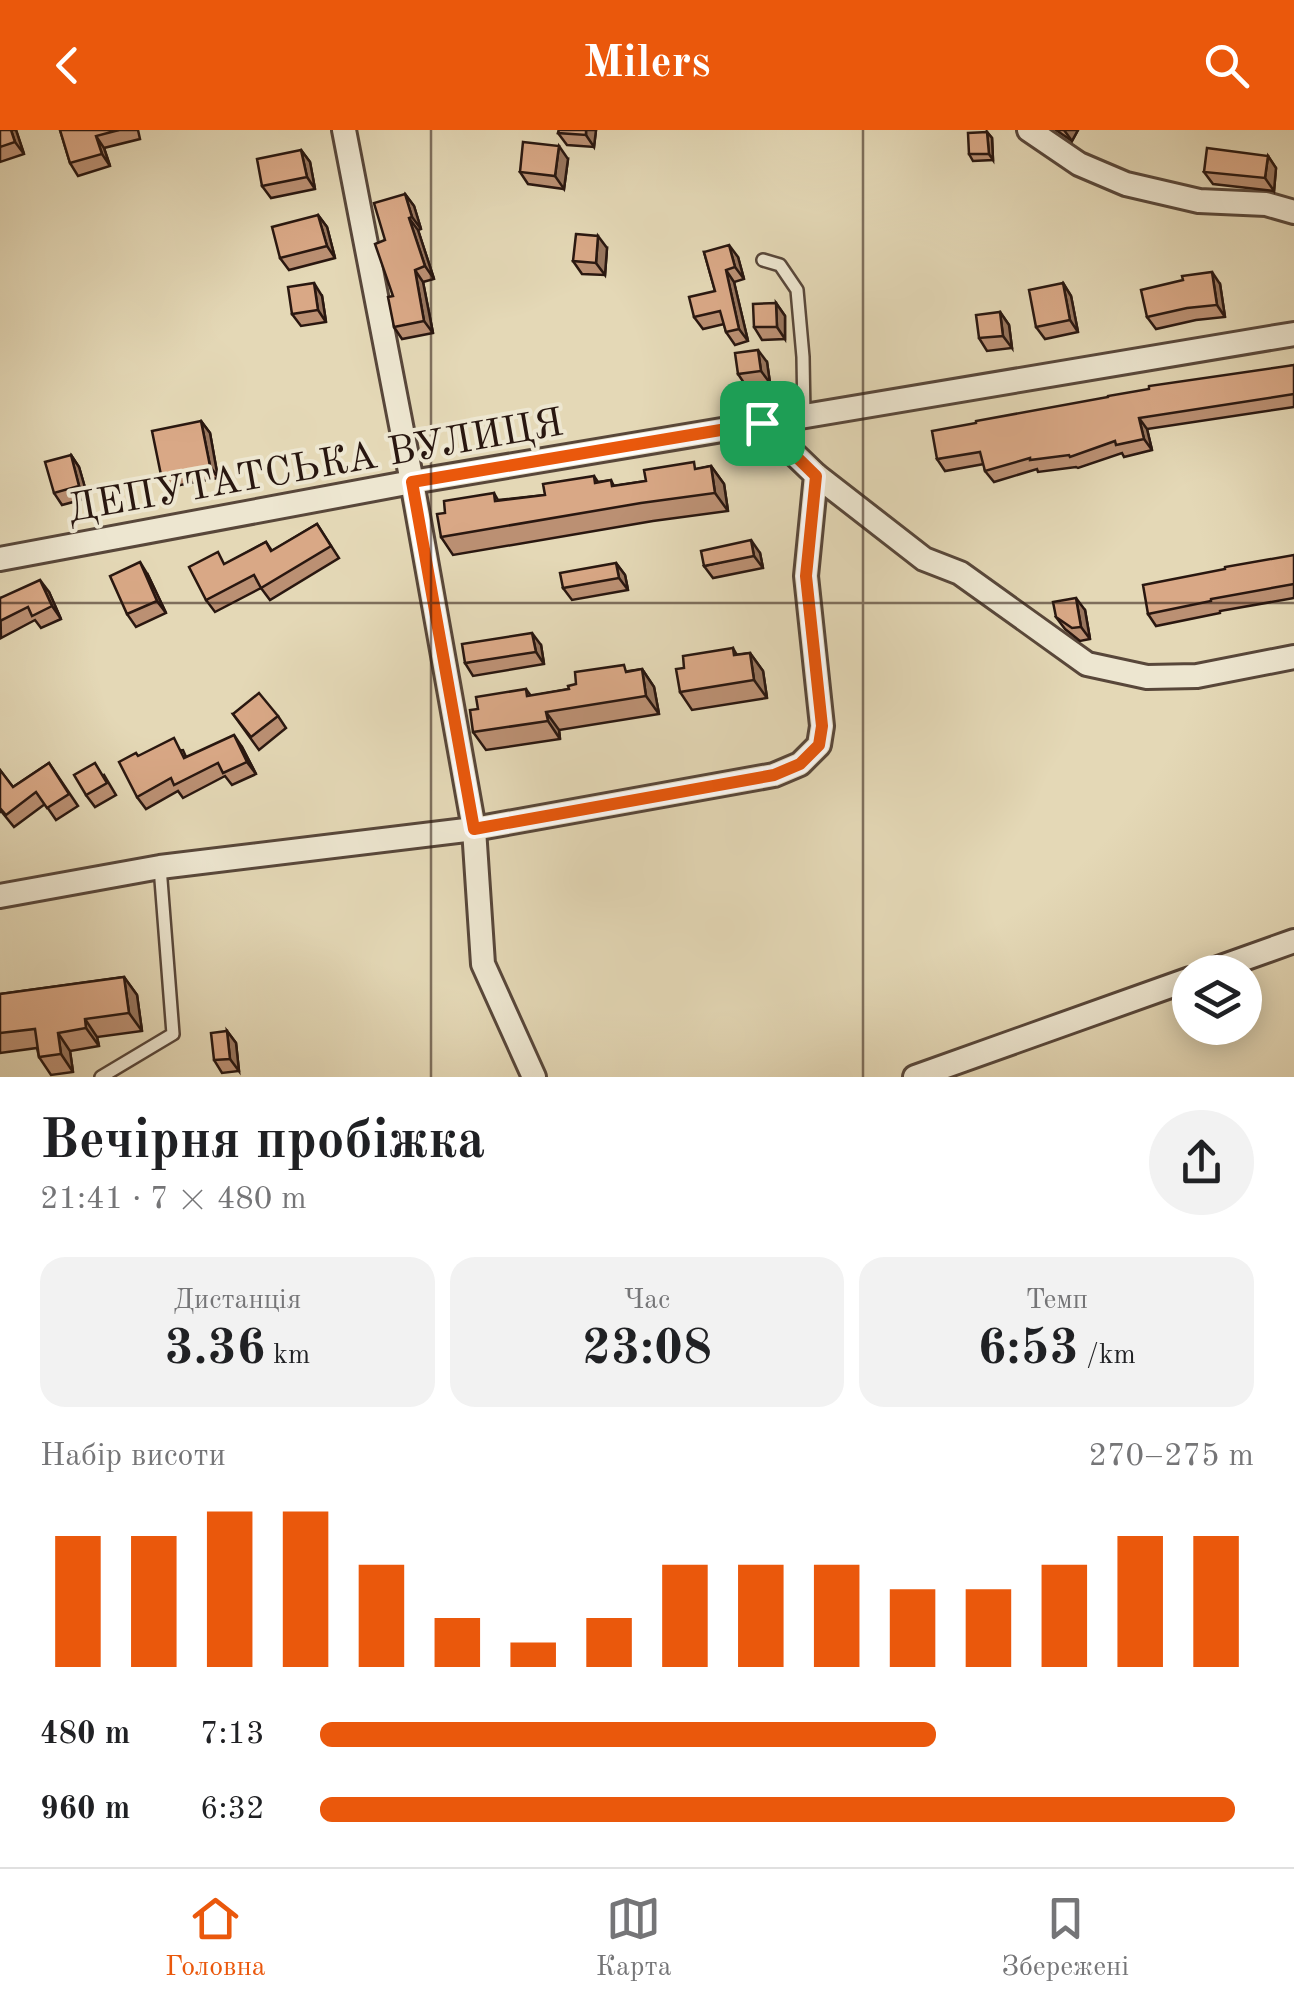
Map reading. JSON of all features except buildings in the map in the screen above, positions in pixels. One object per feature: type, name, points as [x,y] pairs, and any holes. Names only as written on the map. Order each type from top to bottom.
[{"type":"street","points":[[344,130],[474,829],[483,964],[534,1077]]},
{"type":"street","points":[[1029,130],[1079,164],[1126,184],[1200,201],[1266,204],[1294,212]]},
{"type":"street","name":"ДЕПУТАТСЬКА ВУЛИЦЯ","points":[[0,560],[412,482],[1294,334]]},
{"type":"street","points":[[762,423],[816,476],[924,559],[960,573],[1087,664],[1148,677],[1197,676],[1294,658]]},
{"type":"street","points":[[0,896],[160,868],[474,829],[774,775],[800,764],[819,745],[822,726],[806,576],[816,476]]},
{"type":"street","points":[[1255,955],[1294,941]]},
{"type":"street","points":[[914,1077],[1172,984]]},
{"type":"lane","points":[[763,260],[780,265],[797,290],[804,416]]},
{"type":"lane","points":[[100,1077],[173,1034],[160,868]]},
{"type":"route","points":[[762,423],[816,476],[806,576],[822,726],[819,745],[800,764],[774,775],[474,829],[412,482],[762,423]]}]
